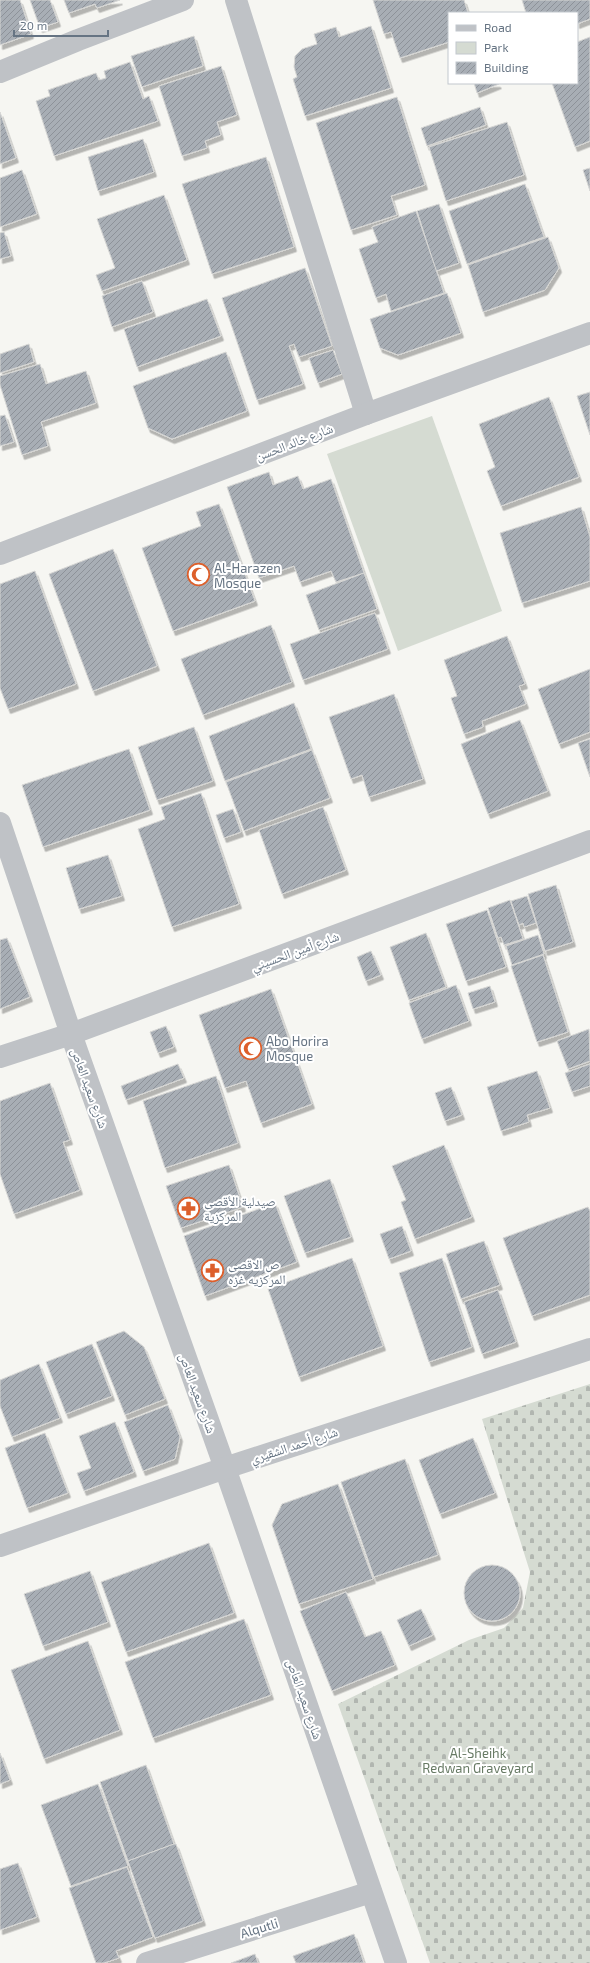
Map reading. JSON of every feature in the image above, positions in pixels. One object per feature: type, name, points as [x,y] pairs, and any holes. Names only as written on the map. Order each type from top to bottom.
[{"type":"street","points":[[0,72],[78,40],[183,0]]},
{"type":"street","points":[[236,0],[366,414]]},
{"type":"street","name":"شارع خالد الحسن","points":[[0,554],[366,414],[590,333]]},
{"type":"street","name":"شارع سعيد العاص","points":[[0,824],[71,1034],[225,1468],[396,1963]]},
{"type":"street","name":"شارع أمين الحسيني","points":[[0,1057],[71,1034],[590,842]]},
{"type":"street","name":"شارع أحمد الشقيري","points":[[0,1546],[225,1468],[590,1349]]},
{"type":"street","name":"Alqutli","points":[[147,1963],[371,1892]]},
{"type":"green space","points":[[432,416],[502,611],[398,651],[327,454]]},
{"type":"green space","name":"Al-Sheihk Redwan Graveyard","points":[[590,1384],[590,1963],[430,1963],[338,1704],[469,1640],[504,1628],[523,1608],[530,1572],[482,1419]]},
{"type":"building","points":[[0,0],[20,0],[31,34],[0,45]]},
{"type":"building","points":[[30,0],[50,0],[58,22],[40,28]]},
{"type":"building","points":[[64,0],[120,0],[97,8],[95,4],[69,13]]},
{"type":"building","points":[[373,0],[464,0],[468,12],[448,12],[448,42],[400,58],[391,32],[384,34]]},
{"type":"building","points":[[522,0],[590,0],[590,19],[578,24],[578,12],[526,12]]},
{"type":"building","points":[[371,26],[391,88],[305,116],[293,79],[297,77],[294,67],[295,56],[302,49],[317,44],[314,34],[336,27],[339,37]]},
{"type":"building","points":[[194,36],[203,66],[142,87],[131,56]]},
{"type":"building","points":[[590,37],[590,141],[575,147],[552,84],[578,84],[578,42]]},
{"type":"building","points":[[130,62],[143,99],[149,96],[158,121],[54,156],[36,101],[50,96],[48,90],[96,73],[99,80],[106,78],[104,71]]},
{"type":"building","points":[[221,66],[237,115],[217,122],[221,135],[205,141],[207,148],[182,156],[159,86]]},
{"type":"building","points":[[474,84],[499,84],[477,93]]},
{"type":"building","points":[[397,97],[425,185],[391,196],[397,215],[351,230],[316,123]]},
{"type":"building","points":[[480,107],[486,125],[427,146],[421,128]]},
{"type":"building","points":[[0,112],[16,158],[0,164]]},
{"type":"building","points":[[507,122],[524,175],[446,201],[429,147]]},
{"type":"building","points":[[143,139],[154,172],[98,191],[88,157]]},
{"type":"building","points":[[266,157],[294,247],[212,274],[182,184]]},
{"type":"building","points":[[590,168],[590,191],[583,170]]},
{"type":"building","points":[[22,170],[37,214],[0,227],[0,178]]},
{"type":"building","points":[[525,184],[544,237],[467,264],[449,211]]},
{"type":"building","points":[[164,195],[187,260],[102,291],[96,275],[115,268],[97,219]]},
{"type":"building","points":[[439,204],[459,263],[436,271],[417,211]]},
{"type":"building","points":[[416,211],[444,293],[391,311],[386,294],[376,298],[359,249],[378,242],[372,227]]},
{"type":"building","points":[[4,232],[11,256],[0,259],[0,233]]},
{"type":"building","points":[[548,237],[559,268],[545,290],[483,312],[468,265]]},
{"type":"building","points":[[305,268],[332,346],[299,357],[294,344],[289,346],[303,384],[257,400],[222,298]]},
{"type":"building","points":[[142,281],[153,312],[112,327],[102,296]]},
{"type":"building","points":[[447,293],[461,333],[398,355],[380,348],[370,319]]},
{"type":"building","points":[[207,299],[221,336],[137,367],[124,329]]},
{"type":"building","points":[[29,344],[34,362],[0,373],[0,354]]},
{"type":"building","points":[[333,350],[342,374],[318,383],[309,358]]},
{"type":"building","points":[[226,352],[247,411],[172,439],[148,428],[133,386]]},
{"type":"building","points":[[40,364],[46,384],[86,371],[96,403],[41,422],[48,446],[22,455],[0,385],[0,376]]},
{"type":"building","points":[[590,392],[590,435],[577,396]]},
{"type":"building","points":[[549,397],[579,477],[501,506],[487,471],[495,467],[479,424]]},
{"type":"building","points":[[5,415],[14,442],[0,446],[0,416]]},
{"type":"building","points":[[269,472],[273,485],[298,476],[303,489],[331,479],[364,573],[336,582],[331,571],[300,582],[294,566],[259,578],[227,487]]},
{"type":"building","name":"Al-Harazen Mosque","points":[[219,504],[255,601],[173,631],[142,548],[201,526],[196,512]]},
{"type":"building","points":[[581,507],[590,537],[590,581],[522,603],[500,533]]},
{"type":"building","points":[[113,549],[157,666],[93,691],[49,574]]},
{"type":"building","points":[[35,571],[76,684],[8,709],[0,688],[0,584]]},
{"type":"building","points":[[364,573],[377,609],[319,630],[306,595]]},
{"type":"building","points":[[375,613],[388,649],[303,680],[290,644]]},
{"type":"building","points":[[271,625],[292,682],[203,715],[181,659]]},
{"type":"building","points":[[507,636],[525,684],[519,686],[526,704],[482,721],[483,727],[464,734],[451,698],[457,696],[444,660]]},
{"type":"building","points":[[590,669],[590,732],[559,744],[538,689]]},
{"type":"building","points":[[394,694],[423,779],[369,797],[362,775],[351,779],[329,717]]},
{"type":"building","points":[[294,703],[311,749],[225,781],[209,736]]},
{"type":"building","points":[[520,720],[548,791],[488,814],[461,744]]},
{"type":"building","points":[[194,727],[213,781],[157,800],[138,747]]},
{"type":"building","points":[[590,739],[590,777],[578,743]]},
{"type":"building","points":[[129,749],[150,810],[43,847],[22,785]]},
{"type":"building","points":[[312,750],[330,798],[244,831],[226,782]]},
{"type":"building","points":[[201,793],[239,904],[172,927],[138,829],[165,819],[161,807]]},
{"type":"building","points":[[323,807],[346,870],[282,894],[259,830]]},
{"type":"building","points":[[233,809],[241,832],[224,838],[216,815]]},
{"type":"building","points":[[108,855],[122,896],[79,909],[66,868]]},
{"type":"building","points":[[556,885],[573,942],[545,951],[528,894]]},
{"type":"building","points":[[527,896],[536,923],[524,927],[523,923],[519,925],[511,901]]},
{"type":"building","points":[[510,900],[523,939],[504,945],[501,937],[498,938],[488,908]]},
{"type":"building","points":[[487,910],[506,967],[466,981],[446,924]]},
{"type":"building","points":[[426,933],[446,987],[409,1000],[390,947]]},
{"type":"building","points":[[538,935],[544,954],[512,965],[506,946]]},
{"type":"building","points":[[7,938],[30,997],[0,1009],[0,940]]},
{"type":"building","points":[[371,951],[381,975],[366,981],[357,957]]},
{"type":"building","points":[[543,955],[568,1032],[537,1042],[511,966]]},
{"type":"building","points":[[456,985],[469,1021],[422,1039],[409,1003]]},
{"type":"building","points":[[490,986],[495,1002],[473,1009],[468,993]]},
{"type":"building","name":"Abo Horira Mosque","points":[[271,989],[312,1104],[261,1123],[246,1081],[225,1088],[199,1015]]},
{"type":"building","points":[[166,1026],[174,1047],[158,1053],[150,1032]]},
{"type":"building","points":[[589,1029],[590,1061],[568,1069],[557,1041]]},
{"type":"building","points":[[178,1064],[184,1078],[126,1100],[121,1086]]},
{"type":"building","points":[[590,1064],[590,1086],[572,1092],[565,1073]]},
{"type":"building","points":[[537,1071],[550,1108],[527,1115],[529,1122],[501,1131],[487,1087]]},
{"type":"building","points":[[216,1076],[238,1143],[165,1168],[143,1101]]},
{"type":"building","points":[[50,1083],[70,1140],[63,1142],[80,1190],[14,1214],[0,1174],[0,1101]]},
{"type":"building","points":[[451,1087],[462,1115],[445,1121],[435,1093]]},
{"type":"building","points":[[444,1145],[472,1217],[415,1239],[401,1202],[406,1200],[392,1166]]},
{"type":"building","points":[[229,1165],[243,1207],[181,1228],[166,1186]]},
{"type":"building","points":[[330,1179],[351,1237],[305,1253],[284,1196]]},
{"type":"building","points":[[275,1203],[297,1262],[205,1296],[184,1236]]},
{"type":"building","points":[[588,1207],[590,1211],[590,1295],[532,1316],[503,1238]]},
{"type":"building","points":[[402,1226],[411,1251],[389,1259],[380,1234]]},
{"type":"building","points":[[484,1241],[500,1285],[461,1299],[446,1254]]},
{"type":"building","points":[[352,1258],[383,1346],[299,1377],[268,1289]]},
{"type":"building","points":[[442,1258],[472,1347],[429,1362],[399,1273]]},
{"type":"building","points":[[498,1290],[516,1342],[482,1354],[464,1302]]},
{"type":"building","points":[[124,1331],[144,1347],[165,1399],[125,1415],[96,1342]]},
{"type":"building","points":[[92,1344],[112,1396],[66,1414],[46,1362]]},
{"type":"building","points":[[39,1364],[60,1418],[12,1437],[0,1406],[0,1380]]},
{"type":"building","points":[[168,1405],[180,1437],[175,1459],[143,1471],[124,1422]]},
{"type":"building","points":[[115,1422],[134,1472],[84,1491],[77,1473],[91,1468],[79,1436]]},
{"type":"building","points":[[45,1433],[68,1493],[27,1508],[5,1448]]},
{"type":"building","points":[[473,1438],[495,1493],[440,1514],[419,1460]]},
{"type":"building","points":[[405,1459],[438,1555],[374,1577],[341,1482]]},
{"type":"building","points":[[338,1484],[373,1579],[299,1604],[272,1525],[282,1504]]},
{"type":"building","points":[[209,1543],[234,1613],[126,1652],[101,1582]]},
{"type":"building","points":[[486,1565],[498,1565],[508,1569],[516,1577],[520,1587],[520,1599],[516,1609],[508,1617],[498,1621],[486,1621],[476,1617],[468,1609],[464,1599],[464,1587],[468,1577],[476,1569]]},
{"type":"building","points":[[90,1571],[108,1622],[43,1646],[24,1594]]},
{"type":"building","points":[[346,1592],[365,1637],[381,1631],[395,1665],[332,1691],[300,1611]]},
{"type":"building","points":[[421,1609],[433,1635],[409,1646],[397,1620]]},
{"type":"building","points":[[244,1619],[271,1695],[153,1738],[125,1662]]},
{"type":"building","points":[[88,1641],[120,1730],[44,1759],[11,1670]]},
{"type":"building","points":[[0,1753],[10,1780],[0,1784]]},
{"type":"building","points":[[146,1765],[174,1844],[128,1861],[100,1782]]},
{"type":"building","points":[[98,1784],[128,1866],[71,1886],[41,1805]]},
{"type":"building","points":[[176,1844],[203,1921],[155,1938],[128,1861]]},
{"type":"building","points":[[18,1863],[37,1917],[0,1930],[0,1869]]},
{"type":"building","points":[[127,1867],[153,1937],[116,1951],[119,1958],[104,1963],[96,1963],[69,1888]]},
{"type":"building","points":[[354,1934],[364,1963],[296,1963],[293,1956]]},
{"type":"building","points":[[255,1954],[258,1963],[231,1963]]},
{"type":"place","name":"Al-Harazen Mosque","points":[[198,575]]},
{"type":"place","name":"Abo Horira Mosque","points":[[251,1048]]},
{"type":"place","name":"صيدلية الأقصى المركزية","points":[[188,1208]]},
{"type":"place","name":"ص الاقصى المركزيه غزه","points":[[213,1271]]}]
